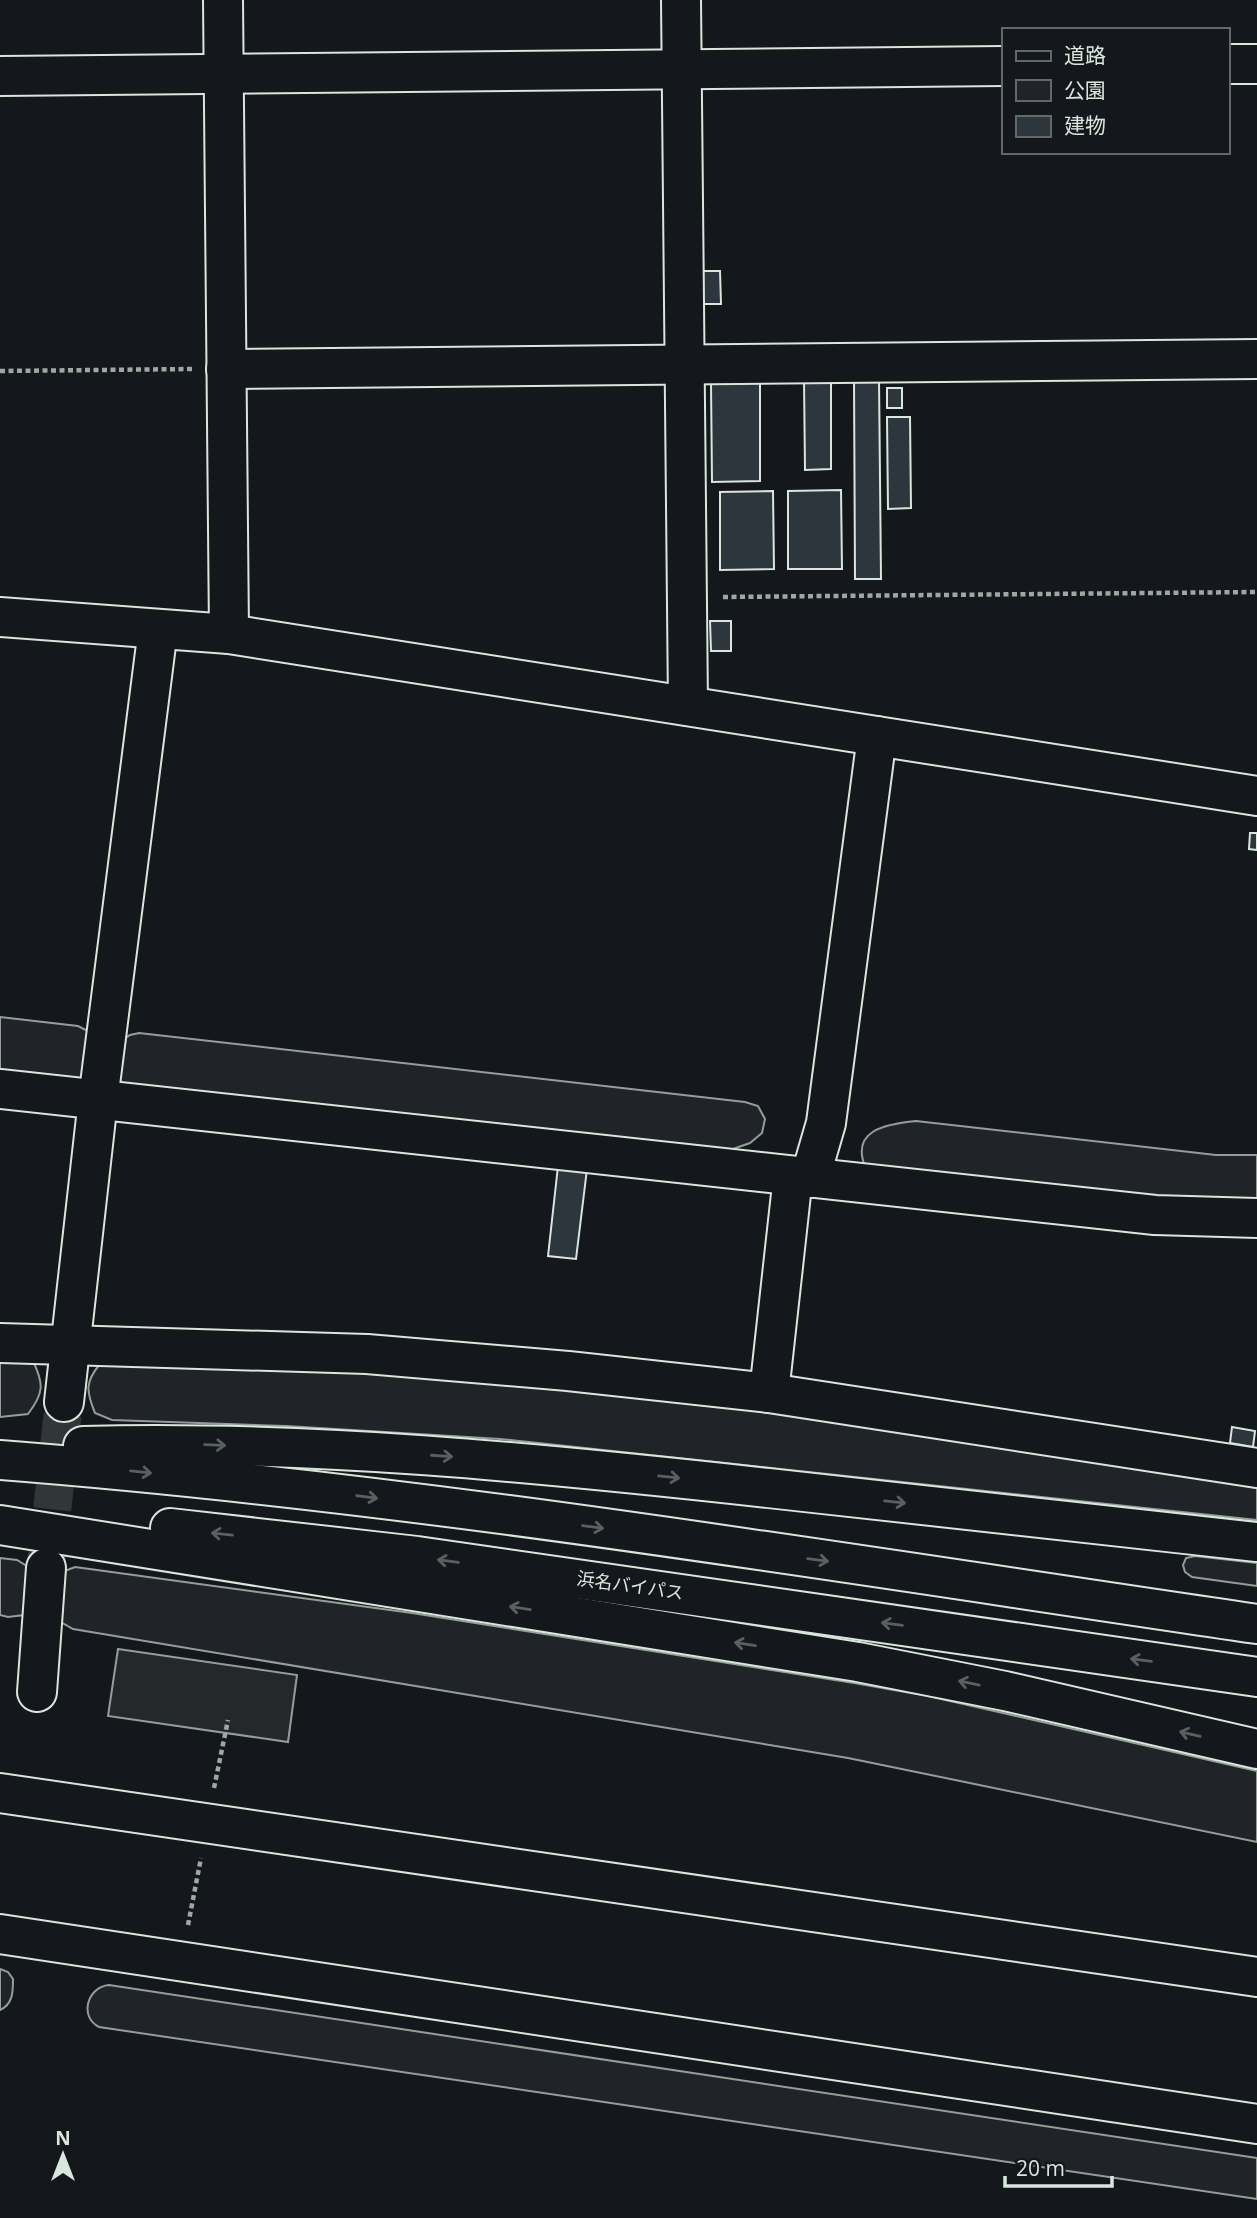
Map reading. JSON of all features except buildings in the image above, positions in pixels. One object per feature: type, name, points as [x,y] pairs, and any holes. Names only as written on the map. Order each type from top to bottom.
[{"type":"main road","points":[[223,0],[229,634]]},
{"type":"main road","points":[[681,0],[688,706]]},
{"type":"main road","points":[[1229,64],[1257,64]]},
{"type":"main road","points":[[0,76],[1002,66]]},
{"type":"main road","points":[[226,369],[1257,359]]},
{"type":"main road","points":[[0,617],[229,634],[1257,796]]},
{"type":"main road","points":[[64,1402],[98,1100],[158,628]]},
{"type":"main road","points":[[769,1393],[802,1177],[826,1123],[877,736]]},
{"type":"main road","points":[[0,1089],[1154,1215],[1257,1218]]},
{"type":"main road","points":[[0,1343],[367,1354],[568,1371],[769,1393],[1257,1468]]},
{"type":"main road","points":[[0,1447],[178,1443],[485,1459],[1257,1542]]},
{"type":"main road","points":[[0,1460],[246,1483],[424,1504],[1257,1624]]},
{"type":"main road","name":"浜名バイパス","points":[[0,1513],[254,1537],[417,1556],[1257,1677]]},
{"type":"main road","points":[[0,1525],[870,1664],[1005,1691],[1257,1749]]},
{"type":"main road","points":[[37,1692],[46,1568]]},
{"type":"main road","points":[[0,1793],[1257,1977]]},
{"type":"main road","points":[[0,1934],[1257,2124]]},
{"type":"path","points":[[0,371],[226,369]]},
{"type":"path","points":[[687,598],[1257,592]]},
{"type":"path","points":[[212,1798],[228,1720]]},
{"type":"path","points":[[188,1926],[203,1849]]},
{"type":"green space","points":[[0,1017],[78,1026],[88,1031],[93,1039],[80,1084],[0,1079]]},
{"type":"green space","points":[[139,1033],[745,1102],[758,1106],[765,1119],[762,1133],[750,1143],[730,1150],[120,1089],[113,1070],[121,1041]]},
{"type":"green space","points":[[916,1121],[1216,1155],[1257,1155],[1257,1208],[866,1169],[862,1145],[866,1137],[883,1127]]},
{"type":"green space","points":[[0,1356],[33,1361],[41,1388],[28,1414],[0,1417]]},
{"type":"green space","points":[[100,1364],[366,1367],[767,1406],[1257,1482],[1257,1520],[500,1439],[286,1426],[112,1420],[95,1413],[90,1399],[89,1382]]},
{"type":"green space","points":[[1195,1556],[1257,1563],[1257,1586],[1192,1577],[1185,1572],[1183,1565],[1186,1558]]},
{"type":"green space","points":[[0,1558],[17,1560],[30,1568],[24,1615],[0,1615]]},
{"type":"green space","points":[[75,1567],[412,1613],[854,1683],[928,1696],[1257,1771],[1257,1842],[848,1758],[73,1629],[59,1621],[62,1572]]},
{"type":"green space","points":[[0,1969],[8,1972],[13,1979],[10,2001],[0,2010]]},
{"type":"green space","points":[[109,1985],[1257,2158],[1257,2199],[99,2027],[89,2016],[88,2003],[95,1991]]},
{"type":"shaded area","points":[[118,1649],[297,1675],[288,1742],[108,1716]]},
{"type":"tunnel","points":[[46,1566],[64,1402]]}]
